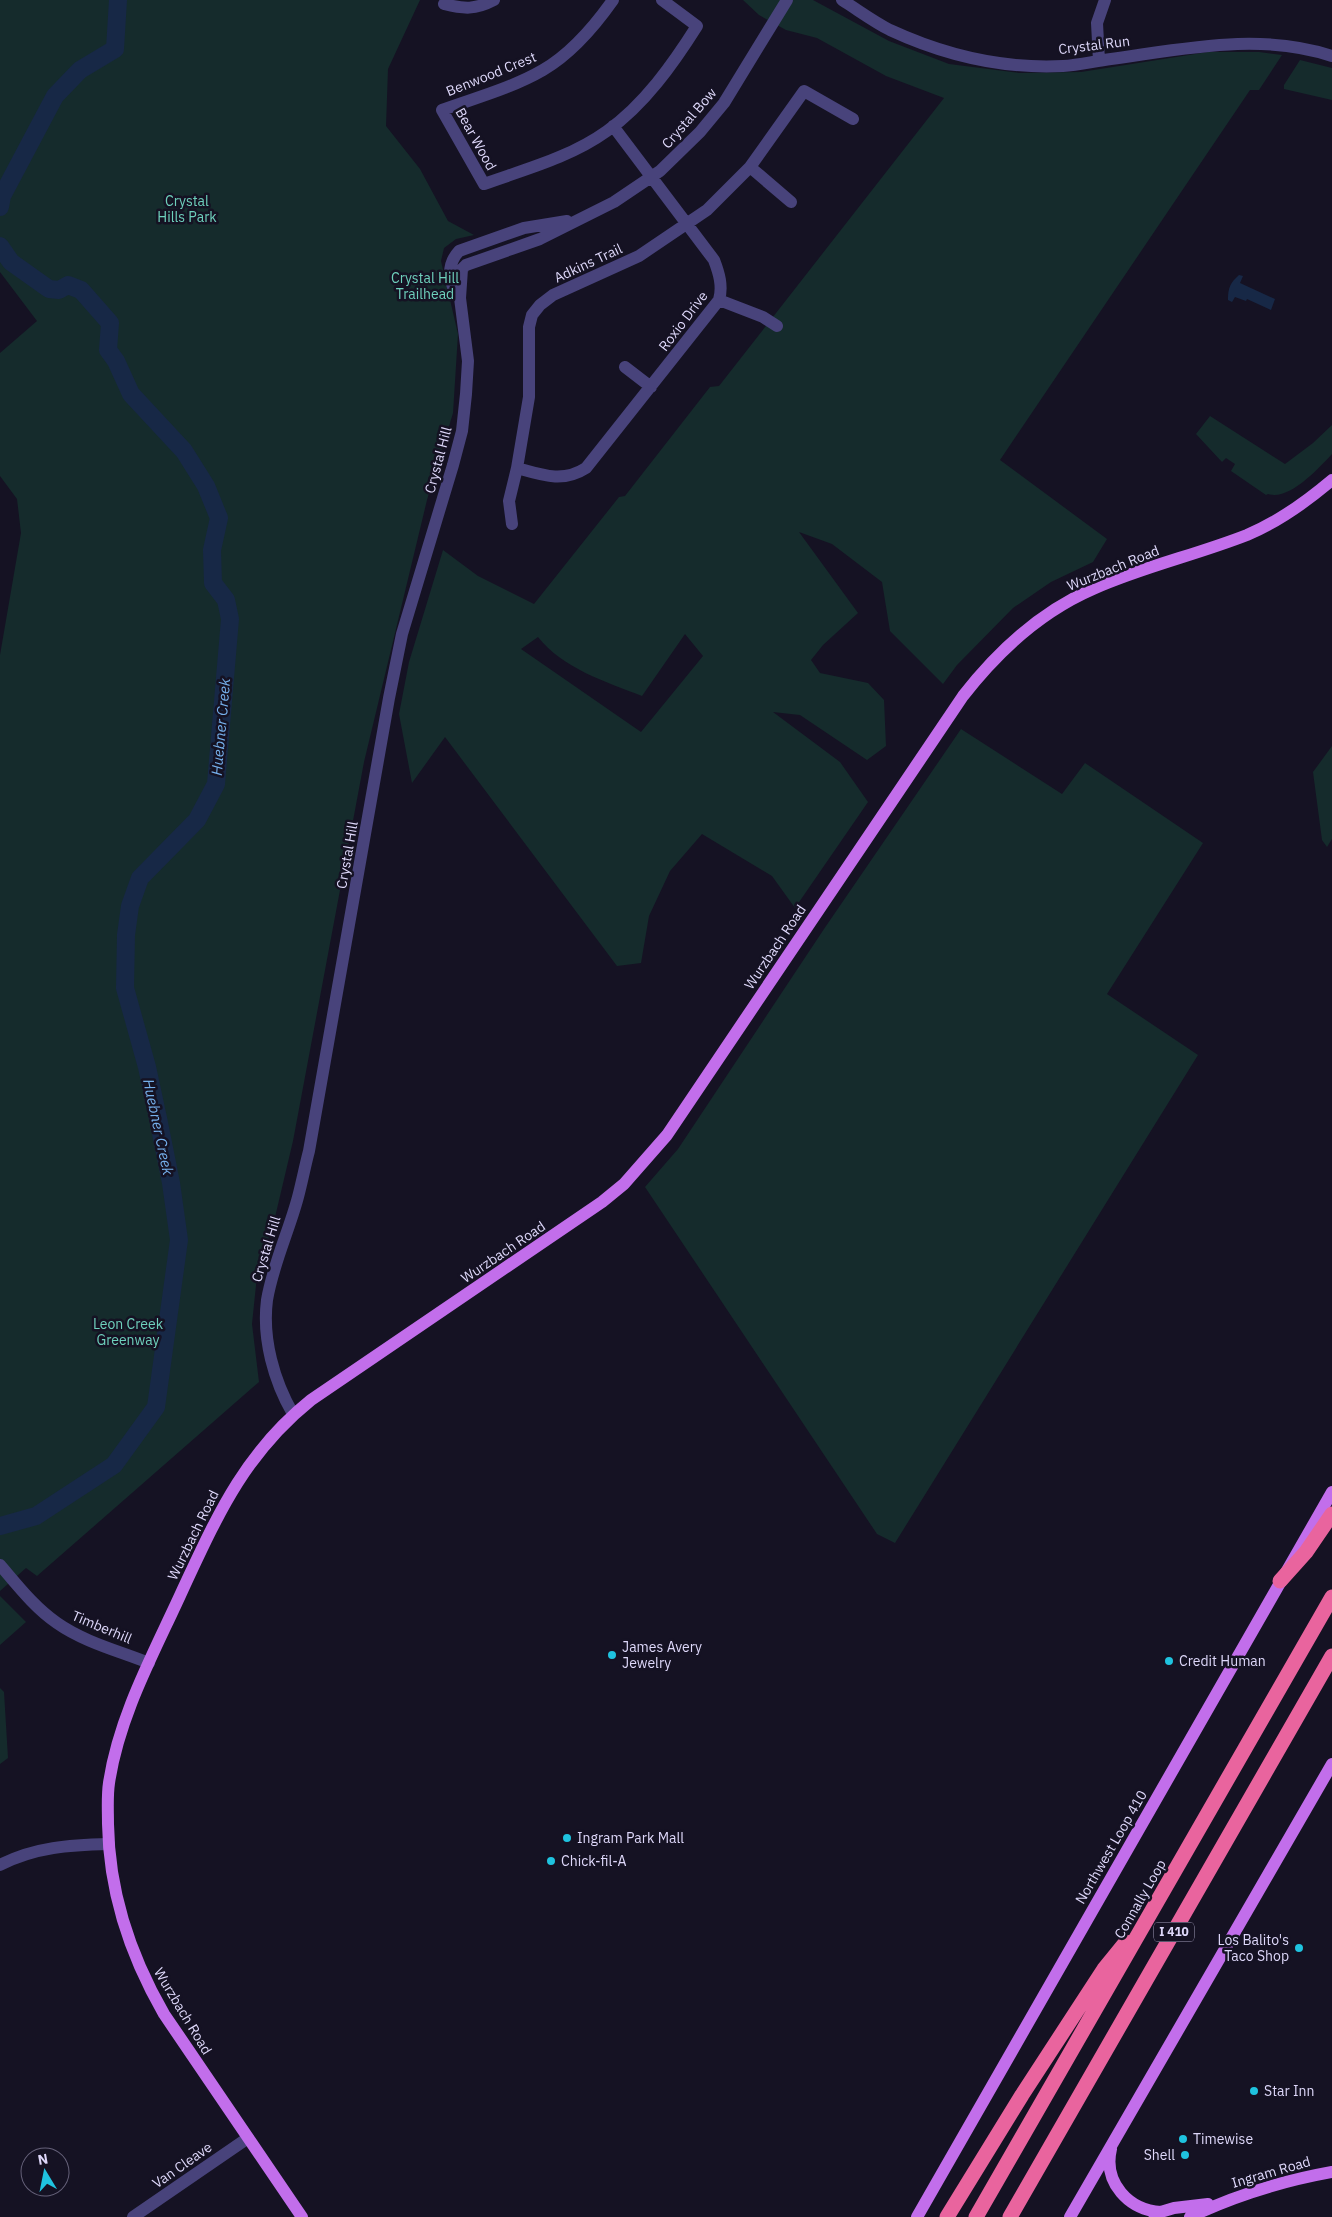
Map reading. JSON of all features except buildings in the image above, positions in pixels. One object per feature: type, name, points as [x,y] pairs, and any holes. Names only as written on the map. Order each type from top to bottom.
[{"type":"highway","points":[[1280,1581],[1306,1552],[1332,1514]]},
{"type":"highway","name":"Connally Loop","points":[[976,2217],[1332,1597]]},
{"type":"highway","name":"I 410","points":[[1013,2213],[1332,1656]]},
{"type":"highway","points":[[947,2217],[1017,2102],[1104,1969],[1156,1903]]},
{"type":"main road","name":"Wurzbach Road","points":[[302,2217],[164,2014],[147,1985],[120,1916],[108,1844],[109,1783],[127,1718],[216,1519],[234,1486],[265,1444],[293,1414],[341,1379],[583,1216],[624,1184],[647,1160],[667,1135],[963,696],[984,668],[1007,646],[1038,619],[1092,589],[1247,535],[1278,520],[1332,480]]},
{"type":"main road","name":"Northwest Loop 410","points":[[917,2217],[1332,1492]]},
{"type":"main road","points":[[1070,2217],[1332,1764]]},
{"type":"main road","points":[[1114,2142],[1110,2153],[1110,2163],[1117,2188],[1135,2206],[1161,2212]]},
{"type":"main road","name":"Ingram Road","points":[[1190,2217],[1219,2203],[1275,2184],[1332,2172]]},
{"type":"main road","points":[[1060,2217],[1069,2211],[1084,2193]]},
{"type":"main road","name":"Ingram Road","points":[[1142,2217],[1174,2208],[1219,2203]]},
{"type":"main road","points":[[922,2217],[924,2204]]},
{"type":"street","points":[[444,4],[464,9],[483,6],[494,0]]},
{"type":"street","name":"Benwood Crest","points":[[442,110],[542,71],[568,52],[586,35],[613,0]]},
{"type":"street","points":[[613,126],[651,89],[677,58],[697,26],[662,0]]},
{"type":"street","name":"Crystal Bow","points":[[466,265],[540,239],[614,202],[650,178],[674,158],[700,132],[724,103],[787,0]]},
{"type":"street","name":"Crystal Run","points":[[842,0],[889,29],[964,57],[1012,64],[1063,66],[1194,47],[1256,43],[1289,47],[1332,56]]},
{"type":"street","points":[[1099,61],[1097,23],[1104,0]]},
{"type":"street","name":"Adkins Trail","points":[[512,524],[509,501],[517,468],[529,397],[529,327],[532,316],[540,305],[554,295],[639,256],[707,210],[750,168],[804,91],[853,119]]},
{"type":"street","name":"Bear Wood","points":[[442,110],[484,184],[557,158],[613,126]]},
{"type":"street","name":"Roxio Drive","points":[[517,468],[551,478],[576,474],[586,468],[719,300],[721,293],[720,276],[714,260],[688,224],[650,178],[613,126]]},
{"type":"street","points":[[750,168],[791,202]]},
{"type":"street","name":"Crystal Bow","points":[[463,248],[524,228],[578,220]]},
{"type":"street","name":"Crystal Hill","points":[[460,298],[455,292],[450,271],[453,257],[463,248]]},
{"type":"street","name":"Crystal Hill","points":[[293,1414],[282,1396],[270,1358],[267,1301],[277,1260],[298,1197],[308,1152],[402,634],[454,465],[462,431],[468,361],[460,298],[462,291],[462,269],[466,265]]},
{"type":"street","points":[[719,300],[763,317],[777,326]]},
{"type":"street","points":[[625,367],[651,387]]},
{"type":"street","name":"Timberhill","points":[[2,1568],[31,1600],[58,1624],[76,1634],[150,1663]]},
{"type":"street","points":[[0,1865],[44,1849],[108,1844]]},
{"type":"street","name":"Van Cleave","points":[[133,2217],[248,2138]]},
{"type":"green space","points":[[0,0],[420,0],[388,69],[386,126],[420,169],[448,221],[474,235],[456,239],[444,248],[441,261],[458,334],[453,413],[427,500],[364,762],[293,1141],[272,1230],[258,1266],[252,1324],[259,1382],[37,1576],[26,1568],[0,1591],[0,655],[21,533],[17,499],[0,476],[0,353],[37,321],[0,272]]},
{"type":"green space","points":[[743,0],[813,0],[889,41],[949,64],[1019,73],[1081,72],[1208,52],[1259,52],[1282,55],[1259,90],[1250,90],[1000,460],[1107,539],[1093,562],[1051,582],[1013,608],[957,665],[943,684],[890,631],[882,582],[832,544],[799,532],[858,613],[823,645],[811,660],[820,673],[868,683],[884,700],[886,746],[867,760],[800,715],[773,712],[840,762],[868,802],[795,908],[772,876],[702,834],[670,871],[649,916],[641,963],[617,966],[445,737],[412,783],[399,714],[409,662],[443,550],[478,576],[534,604],[619,497],[625,496],[710,387],[719,386],[944,98],[886,76],[817,38],[786,30],[759,15]],"holes":[[[685,634],[703,656],[641,732],[521,649],[538,637],[548,648],[572,666],[642,696]]]},
{"type":"green space","points":[[1300,60],[1332,68],[1332,100],[1284,89],[1284,85]]},
{"type":"green space","points":[[1210,416],[1285,464],[1313,443],[1332,425],[1332,454],[1311,475],[1294,488],[1285,493],[1266,495],[1231,471],[1235,464],[1226,458],[1222,462],[1196,434]]},
{"type":"green space","points":[[961,729],[1062,794],[1085,763],[1203,843],[1107,994],[1198,1055],[895,1543],[877,1534],[645,1187],[678,1149],[824,929]]},
{"type":"green space","points":[[1332,746],[1332,839],[1327,847],[1322,840],[1313,772]]},
{"type":"green space","points":[[0,1596],[26,1622],[0,1645]]},
{"type":"green space","points":[[0,1688],[4,1692],[8,1758],[0,1764]]},
{"type":"water","points":[[1239,275],[1243,276],[1240,283],[1275,299],[1271,310],[1247,299],[1246,301],[1235,297],[1232,302],[1228,300],[1230,286]]},
{"type":"waterway","name":"Huebner Creek","points":[[0,207],[2,196],[55,96],[80,70],[115,49],[118,0]]},
{"type":"waterway","name":"Huebner Creek","points":[[0,246],[11,262],[49,289],[59,290],[68,285],[81,290],[110,323],[108,350],[116,361],[131,394],[184,451],[206,486],[219,518],[212,550],[213,583],[226,600],[230,619],[216,784],[197,820],[140,878],[130,906],[126,935],[125,988],[147,1067],[171,1183],[179,1240],[156,1407],[114,1465],[36,1516],[0,1526]]},
{"type":"place","name":"James Avery Jewelry","points":[[612,1655]]},
{"type":"place","name":"Credit Human","points":[[1169,1661]]},
{"type":"place","name":"Ingram Park Mall","points":[[567,1838]]},
{"type":"place","name":"Chick-fil-A","points":[[551,1861]]},
{"type":"place","name":"Los Balito's Taco Shop","points":[[1299,1948]]},
{"type":"place","name":"Star Inn","points":[[1254,2091]]},
{"type":"place","name":"Timewise","points":[[1183,2139]]},
{"type":"place","name":"Shell","points":[[1185,2155]]},
{"type":"park label","name":"Crystal Hills Park","points":[[187,210]]},
{"type":"park label","name":"Crystal Hill Trailhead","points":[[425,286]]},
{"type":"park label","name":"Leon Creek Greenway","points":[[128,1332]]}]
